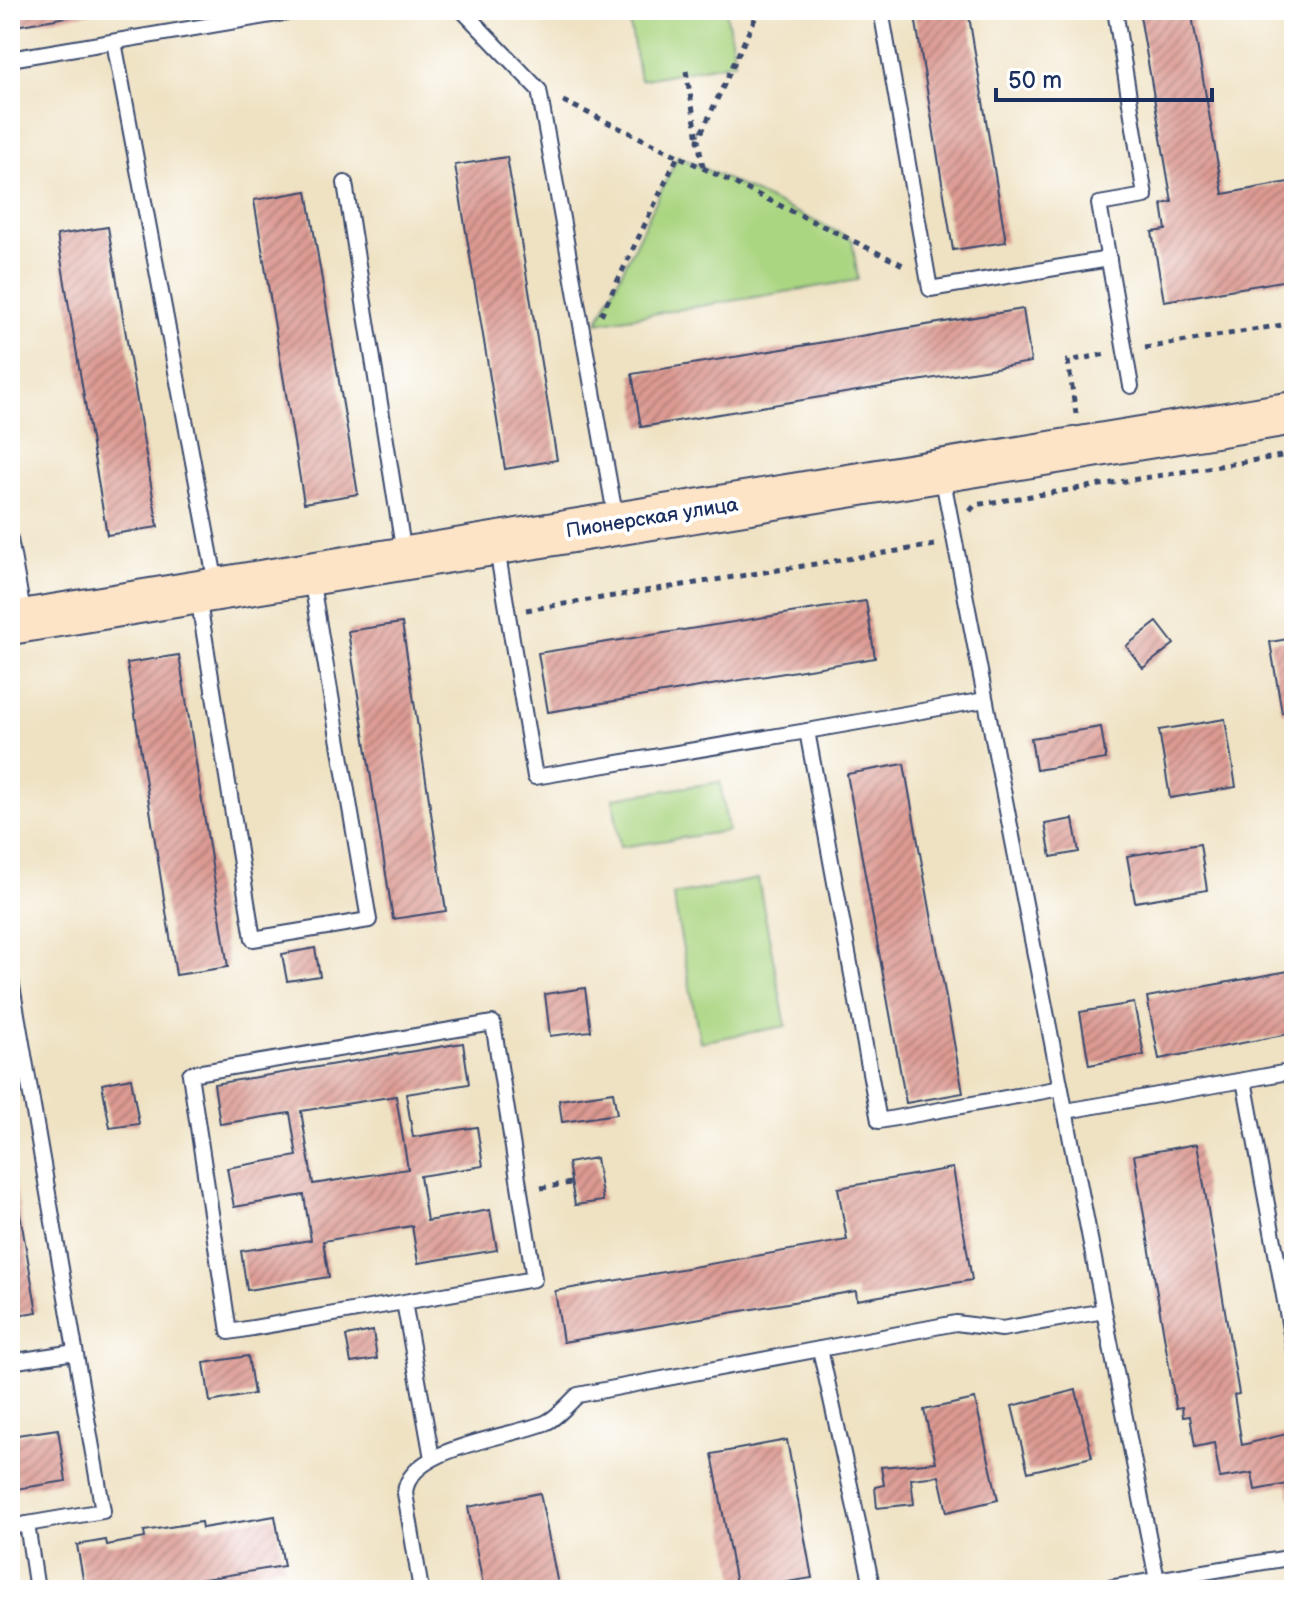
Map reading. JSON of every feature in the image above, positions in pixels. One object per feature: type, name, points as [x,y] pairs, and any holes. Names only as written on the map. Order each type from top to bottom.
[{"type":"street","name":"Пионерская улица","points":[[17,621],[1294,413]]},
{"type":"lane","points":[[10,59],[301,10]]},
{"type":"lane","points":[[462,10],[539,90],[617,524]]},
{"type":"lane","points":[[881,10],[930,289],[1109,259]]},
{"type":"lane","points":[[1115,10],[1145,196],[1099,204],[1131,386]]},
{"type":"lane","points":[[114,42],[207,590],[253,939],[369,920],[310,574]]},
{"type":"lane","points":[[345,183],[405,559]]},
{"type":"lane","points":[[941,472],[1157,1580]]},
{"type":"lane","points":[[10,539],[17,621]]},
{"type":"lane","points":[[496,544],[535,777],[985,700]]},
{"type":"lane","points":[[807,731],[879,1121],[1061,1088]]},
{"type":"lane","points":[[10,974],[103,1511],[10,1527]]},
{"type":"lane","points":[[493,1023],[534,1279],[404,1302],[229,1332],[190,1074],[493,1023]]},
{"type":"lane","points":[[1066,1111],[1294,1071]]},
{"type":"lane","points":[[1244,1080],[1294,1350]]},
{"type":"lane","points":[[404,1302],[432,1458]]},
{"type":"lane","points":[[421,1590],[406,1480],[414,1468],[432,1458],[548,1422],[578,1395],[956,1323],[1002,1329],[1104,1311]]},
{"type":"lane","points":[[820,1349],[873,1590]]},
{"type":"lane","points":[[10,1362],[75,1352]]},
{"type":"lane","points":[[27,1524],[37,1590]]},
{"type":"lane","points":[[1097,1590],[1294,1557]]},
{"type":"path","points":[[698,140],[759,10]]},
{"type":"path","points":[[686,71],[703,168]]},
{"type":"path","points":[[539,90],[927,277]]},
{"type":"path","points":[[585,351],[678,156]]},
{"type":"path","points":[[1068,361],[1294,323]]},
{"type":"path","points":[[508,613],[940,544],[975,505],[1294,454]]},
{"type":"path","points":[[520,1192],[571,1183]]},
{"type":"green space","points":[[676,10],[726,10],[735,62],[640,80],[629,18]]},
{"type":"green space","points":[[678,156],[852,239],[858,280],[597,323]]},
{"type":"green space","points":[[720,782],[728,831],[620,847],[613,798]]},
{"type":"green space","points":[[758,879],[786,1026],[700,1042],[673,895]]},
{"type":"building","points":[[10,10],[95,10],[95,12],[10,27]]},
{"type":"building","points":[[914,10],[968,10],[1006,242],[953,250]]},
{"type":"building","points":[[1139,10],[1191,10],[1223,194],[1294,181],[1294,279],[1164,301],[1152,232],[1166,230],[1162,204],[1172,202]]},
{"type":"building","points":[[507,157],[557,460],[505,469],[455,165]]},
{"type":"building","points":[[307,191],[358,494],[304,503],[254,200]]},
{"type":"building","points":[[108,227],[158,527],[107,535],[57,235]]},
{"type":"building","points":[[1023,309],[1031,362],[641,427],[632,374]]},
{"type":"building","points":[[866,601],[875,658],[548,712],[538,653]]},
{"type":"building","points":[[1157,622],[1174,644],[1143,668],[1126,646]]},
{"type":"building","points":[[402,623],[446,911],[393,919],[348,631]]},
{"type":"building","points":[[1294,638],[1294,711],[1282,713],[1270,642]]},
{"type":"building","points":[[179,655],[228,967],[176,975],[127,663]]},
{"type":"building","points":[[1225,719],[1236,787],[1170,798],[1159,730]]},
{"type":"building","points":[[1101,727],[1106,759],[1036,770],[1031,738]]},
{"type":"building","points":[[904,764],[963,1093],[906,1103],[847,774]]},
{"type":"building","points":[[1073,819],[1079,852],[1051,857],[1045,824]]},
{"type":"building","points":[[1200,844],[1207,890],[1135,902],[1127,856]]},
{"type":"building","points":[[315,948],[320,976],[287,981],[282,954]]},
{"type":"building","points":[[1294,970],[1294,1033],[1159,1059],[1147,997]]},
{"type":"building","points":[[585,988],[591,1031],[550,1036],[545,994]]},
{"type":"building","points":[[1134,1003],[1144,1055],[1089,1065],[1080,1012]]},
{"type":"building","points":[[463,1043],[469,1084],[406,1094],[413,1137],[477,1127],[483,1166],[420,1176],[427,1221],[490,1210],[497,1250],[418,1263],[412,1226],[323,1241],[329,1277],[247,1290],[241,1251],[311,1240],[304,1195],[234,1207],[227,1168],[297,1156],[290,1113],[220,1124],[214,1084]],"holes":[[[396,1096],[408,1169],[313,1184],[301,1111]]]},
{"type":"building","points":[[131,1078],[139,1124],[110,1128],[102,1084]]},
{"type":"building","points":[[613,1092],[617,1114],[562,1122],[559,1100]]},
{"type":"building","points":[[1197,1144],[1239,1394],[1234,1395],[1242,1445],[1294,1432],[1294,1496],[1290,1497],[1288,1484],[1255,1490],[1252,1473],[1220,1478],[1214,1443],[1195,1447],[1190,1416],[1183,1417],[1182,1407],[1176,1408],[1134,1155]]},
{"type":"building","points":[[10,1156],[37,1312],[10,1316]]},
{"type":"building","points":[[596,1158],[603,1201],[575,1205],[568,1163]]},
{"type":"building","points":[[953,1168],[972,1280],[857,1300],[856,1291],[563,1342],[555,1291],[847,1240],[838,1188]]},
{"type":"building","points":[[373,1331],[377,1359],[351,1363],[346,1336]]},
{"type":"building","points":[[248,1356],[254,1394],[210,1402],[204,1363]]},
{"type":"building","points":[[1076,1390],[1092,1457],[1028,1472],[1012,1406]]},
{"type":"building","points":[[975,1399],[998,1500],[947,1512],[939,1476],[911,1479],[914,1504],[877,1508],[875,1487],[884,1485],[881,1467],[936,1462],[924,1410]]},
{"type":"building","points":[[58,1429],[66,1481],[10,1490],[10,1436]]},
{"type":"building","points":[[787,1440],[812,1578],[737,1590],[712,1454]]},
{"type":"building","points":[[540,1493],[559,1590],[484,1590],[468,1507]]},
{"type":"building","points":[[275,1516],[284,1566],[198,1580],[199,1586],[174,1590],[165,1590],[164,1586],[85,1590],[77,1545],[106,1540],[107,1545],[145,1538],[144,1531],[201,1522],[202,1528]]}]
